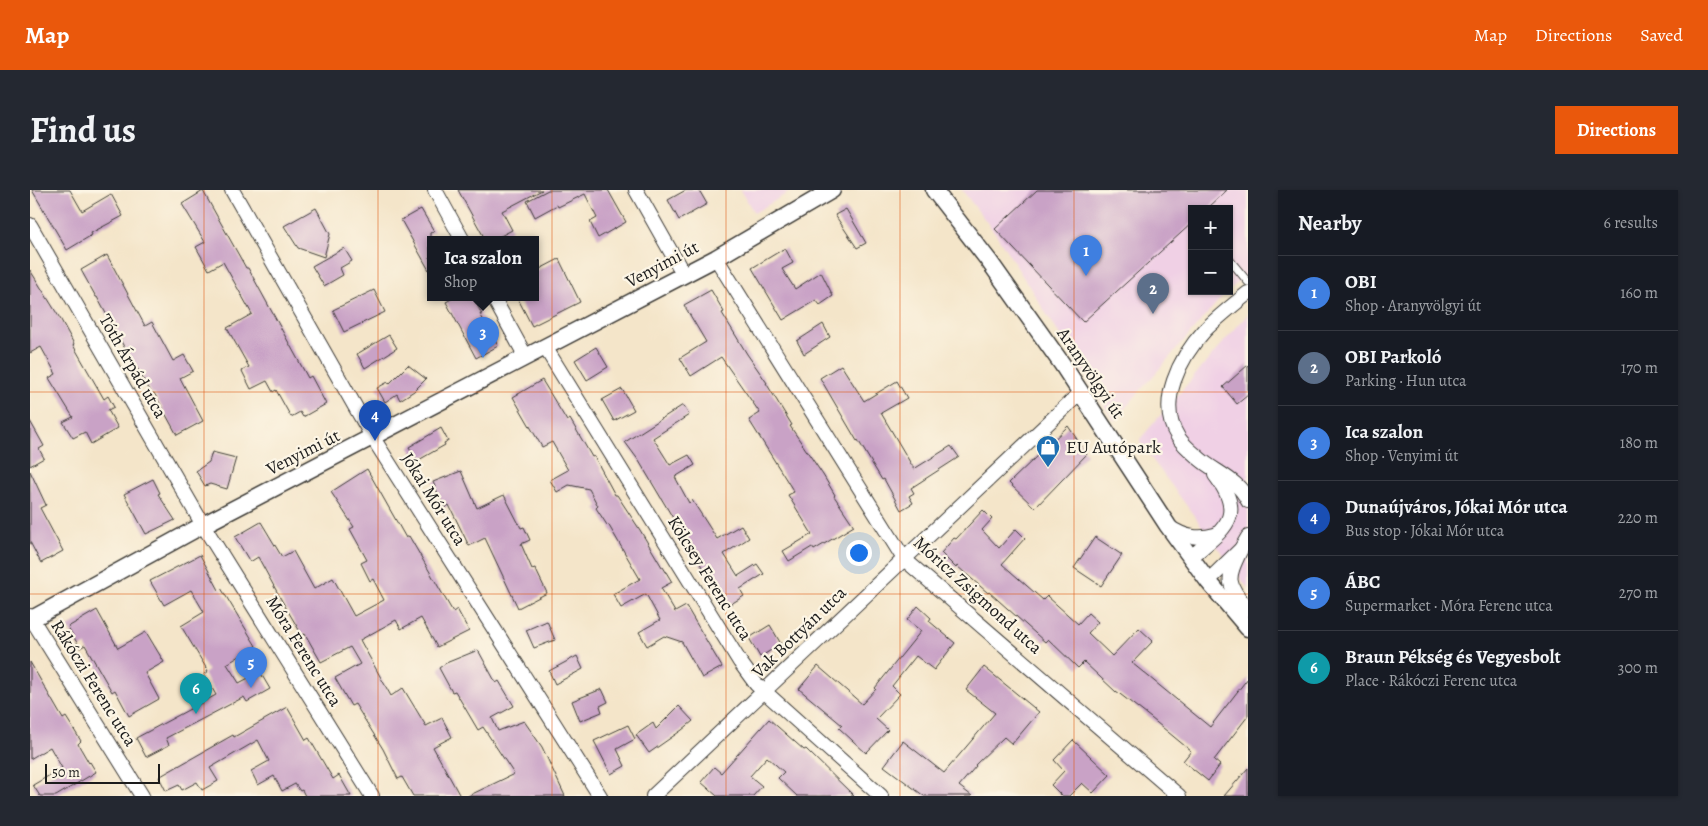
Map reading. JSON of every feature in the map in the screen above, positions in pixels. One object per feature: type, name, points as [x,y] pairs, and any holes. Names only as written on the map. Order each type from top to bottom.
[{"type":"street","name":"Jókai Mór utca","points":[[232,190],[373,438],[600,796]]},
{"type":"street","points":[[435,190],[460,236]]},
{"type":"street","points":[[636,190],[684,275]]},
{"type":"street","name":"Venyimi út","points":[[31,618],[716,258],[832,190]]},
{"type":"street","name":"Aranyvölgyi út","points":[[934,190],[989,261],[1190,558],[1248,628]]},
{"type":"street","name":"Tóth Árpád utca","points":[[30,225],[203,526]]},
{"type":"street","name":"Móricz Zsigmond utca","points":[[716,258],[904,559],[1179,796]]},
{"type":"street","points":[[1248,293],[1204,331],[1192,347],[1175,378],[1171,391],[1170,417],[1173,428],[1184,445],[1241,490],[1248,500]]},
{"type":"street","points":[[495,301],[526,357]]},
{"type":"street","name":"Kölcsey Ferenc utca","points":[[545,347],[740,662],[756,684],[881,796]]},
{"type":"street","name":"Vak Bottyán utca","points":[[653,796],[1080,393]]},
{"type":"street","points":[[1190,558],[1226,525],[1230,518],[1232,505],[1224,487],[1207,465]]},
{"type":"street","name":"Móra Ferenc utca","points":[[203,526],[372,796]]},
{"type":"street","points":[[1168,526],[1178,533],[1194,538],[1216,535]]},
{"type":"street","points":[[1208,581],[1245,543]]},
{"type":"street","points":[[1245,543],[1232,568],[1230,578],[1232,589],[1248,609]]},
{"type":"street","name":"Rákóczi Ferenc utca","points":[[31,618],[142,796]]},
{"type":"lane","points":[[1233,264],[1248,282]]},
{"type":"shaded area","points":[[741,190],[793,190],[754,213]]},
{"type":"shaded area","points":[[962,190],[1248,190],[1248,273],[1233,286],[1233,205],[1188,205],[1188,295],[1224,295],[1114,421],[996,234]]},
{"type":"shaded area","points":[[1248,314],[1248,588],[1140,443],[1140,439]]},
{"type":"building","points":[[32,190],[70,190],[82,211],[111,194],[123,216],[91,233],[92,235],[67,250]]},
{"type":"building","points":[[458,190],[542,190],[502,211],[512,230],[501,236],[483,236]]},
{"type":"building","points":[[548,190],[608,190],[626,222],[598,238],[590,222],[597,218],[585,194],[558,207],[557,205],[535,217],[527,201]]},
{"type":"building","points":[[686,190],[699,190],[707,204],[679,220],[668,200]]},
{"type":"building","points":[[1037,190],[1227,190],[1211,205],[1188,205],[1188,227],[1083,322],[995,229]]},
{"type":"building","points":[[203,191],[246,268],[248,268],[308,378],[311,376],[326,404],[303,417],[300,412],[291,417],[276,390],[273,392],[267,381],[251,389],[242,371],[249,367],[227,328],[252,314],[223,262],[209,270],[196,247],[205,242],[182,204]]},
{"type":"building","points":[[316,208],[330,234],[324,257],[298,248],[284,226]]},
{"type":"building","points":[[421,209],[434,231],[430,233],[430,236],[427,236],[427,267],[401,220]]},
{"type":"building","points":[[846,209],[866,243],[857,248],[835,215]]},
{"type":"building","points":[[344,248],[352,261],[340,268],[343,275],[324,286],[312,266]]},
{"type":"building","points":[[785,248],[793,263],[782,269],[795,289],[821,272],[833,296],[820,305],[816,300],[783,320],[752,268]]},
{"type":"building","points":[[107,255],[145,326],[152,322],[173,361],[184,355],[193,371],[180,378],[203,421],[177,435],[154,393],[152,394],[136,369],[81,270]]},
{"type":"building","points":[[559,259],[580,302],[532,326],[519,301],[539,301],[539,269]]},
{"type":"building","points":[[30,270],[61,320],[104,399],[108,396],[114,407],[108,410],[118,428],[91,444],[85,432],[73,438],[63,422],[73,417],[49,378],[56,374],[41,347],[30,353]]},
{"type":"building","points":[[374,290],[385,312],[344,332],[333,310]]},
{"type":"building","points":[[711,290],[724,312],[722,313],[792,425],[790,426],[854,526],[814,550],[812,547],[789,561],[783,551],[812,534],[788,495],[794,492],[749,420],[760,413],[721,357],[691,376],[680,358],[706,342],[684,305]]},
{"type":"building","points":[[474,301],[498,346],[476,358],[446,302]]},
{"type":"building","points":[[823,324],[830,337],[804,354],[797,341]]},
{"type":"building","points":[[389,335],[397,348],[365,368],[357,354]]},
{"type":"building","points":[[596,347],[608,367],[587,380],[575,360]]},
{"type":"building","points":[[408,365],[426,379],[414,391],[400,400],[397,394],[385,402],[377,388],[388,382],[389,384]]},
{"type":"building","points":[[841,365],[864,401],[897,381],[907,398],[881,413],[914,469],[951,446],[959,457],[911,488],[914,493],[909,496],[913,503],[901,510],[884,479],[882,480],[857,441],[820,378]]},
{"type":"building","points":[[1248,365],[1248,395],[1237,404],[1223,387]]},
{"type":"building","points":[[542,380],[567,421],[570,419],[592,457],[594,456],[615,495],[617,495],[640,530],[672,582],[661,588],[675,612],[686,606],[722,667],[702,678],[682,642],[664,636],[647,646],[639,632],[660,620],[646,594],[621,608],[613,594],[640,579],[608,524],[596,508],[598,506],[589,489],[569,485],[557,492],[550,480],[568,470],[552,442],[542,447],[513,397]]},
{"type":"building","points":[[622,389],[634,410],[614,421],[602,400]]},
{"type":"building","points":[[683,405],[689,415],[653,438],[670,465],[689,455],[695,465],[675,477],[689,503],[692,500],[717,539],[741,525],[749,538],[724,554],[738,576],[757,564],[764,574],[740,589],[744,596],[726,607],[639,461],[625,442]]},
{"type":"building","points":[[30,421],[44,446],[39,449],[44,458],[30,466]]},
{"type":"building","name":"EU Autópark","points":[[1068,426],[1087,454],[1035,508],[1009,483]]},
{"type":"building","points":[[441,428],[448,441],[444,443],[445,445],[417,461],[409,447]]},
{"type":"building","points":[[212,452],[236,458],[227,489],[210,484],[205,486],[196,471],[209,462]]},
{"type":"building","points":[[367,469],[406,538],[409,536],[453,612],[457,609],[469,631],[437,647],[421,618],[401,629],[396,620],[360,640],[391,696],[403,688],[426,726],[442,718],[452,737],[433,747],[460,796],[413,796],[402,777],[398,779],[383,749],[355,704],[351,706],[335,678],[360,664],[350,647],[321,662],[305,634],[302,635],[258,557],[250,562],[235,537],[261,522],[282,557],[293,551],[314,589],[333,578],[354,616],[384,600],[373,579],[370,581],[361,563],[367,560],[350,529],[354,527],[331,492]]},
{"type":"building","points":[[30,471],[46,505],[40,508],[63,551],[41,563],[30,542]]},
{"type":"building","points":[[461,471],[477,508],[504,495],[521,528],[524,527],[530,540],[521,544],[532,569],[535,568],[547,593],[518,608],[485,538],[469,546],[449,505],[444,508],[433,482]]},
{"type":"building","points":[[153,479],[160,493],[158,494],[175,520],[146,534],[124,494]]},
{"type":"building","points":[[983,510],[992,519],[982,530],[999,548],[1016,529],[1025,538],[1002,564],[1043,600],[1047,596],[1078,624],[1088,613],[1098,622],[1088,633],[1112,656],[1139,628],[1153,641],[1132,663],[1210,727],[1248,678],[1248,716],[1214,760],[1220,765],[1208,781],[1183,761],[1191,751],[1116,692],[1084,662],[1078,668],[1048,639],[1045,642],[989,592],[957,566],[956,568],[941,553]]},
{"type":"building","points":[[1095,537],[1122,555],[1101,586],[1074,568]]},
{"type":"building","points":[[200,555],[219,590],[221,588],[256,646],[227,664],[239,683],[260,672],[270,689],[247,702],[244,697],[166,738],[169,745],[146,757],[136,738],[216,695],[204,674],[208,671],[181,626],[204,612],[191,590],[164,605],[150,581]]},
{"type":"building","points":[[918,606],[931,618],[929,621],[955,643],[934,670],[916,656],[892,686],[900,694],[876,719],[888,730],[866,753],[839,728],[842,725],[799,689],[818,666],[862,704],[921,631],[907,620]]},
{"type":"building","points":[[97,610],[118,648],[146,632],[164,662],[145,673],[159,699],[129,716],[115,690],[112,692],[85,645],[80,648],[68,627]]},
{"type":"building","points":[[547,621],[555,640],[534,648],[526,630]]},
{"type":"building","points":[[770,625],[781,644],[760,657],[749,638]]},
{"type":"building","points":[[478,650],[496,683],[499,681],[514,706],[492,718],[498,731],[524,721],[542,747],[565,796],[468,796],[514,774],[483,727],[478,730],[455,691],[452,692],[439,668],[446,663]]},
{"type":"building","points":[[577,656],[583,669],[555,684],[549,671]]},
{"type":"building","points":[[30,662],[63,719],[66,717],[81,741],[78,744],[96,772],[56,796],[40,796],[33,785],[62,768],[50,747],[30,759]]},
{"type":"building","points":[[984,667],[1039,712],[1012,744],[1004,737],[975,765],[959,786],[972,796],[924,796],[884,766],[903,741],[944,773],[995,713],[966,690]]},
{"type":"building","points":[[602,689],[608,702],[600,706],[602,712],[580,721],[572,701]]},
{"type":"building","points":[[679,706],[693,721],[649,753],[636,735],[653,723],[656,729]]},
{"type":"building","points":[[287,707],[306,740],[309,738],[333,779],[339,775],[351,796],[305,796],[302,790],[300,791],[295,784],[282,791],[274,776],[258,785],[251,771],[269,761],[258,740],[210,768],[218,781],[202,790],[197,782],[182,790],[179,785],[166,791],[159,777]]},
{"type":"building","points":[[769,719],[804,750],[806,749],[854,796],[797,796],[778,778],[784,772],[767,757],[750,776],[762,786],[753,796],[717,796],[701,782],[714,767],[721,773]]},
{"type":"building","points":[[628,725],[635,739],[617,749],[625,766],[611,774],[594,741]]},
{"type":"building","points":[[1073,740],[1110,775],[1093,793],[1082,783],[1069,796],[1062,796],[1051,785],[1064,771],[1054,760]]},
{"type":"building","points":[[1248,768],[1248,796],[1224,796]]},
{"type":"place","name":"OBI","points":[[1086,276]]},
{"type":"place","name":"OBI Parkoló","points":[[1153,314]]},
{"type":"place","name":"Ica szalon","points":[[483,358]]},
{"type":"place","name":"Dunaújváros, Jókai Mór utca","points":[[375,441]]},
{"type":"place","name":"EU Autópark","points":[[1048,468]]},
{"type":"place","name":"ÁBC","points":[[251,688]]},
{"type":"place","name":"Braun Pékség és Vegyesbolt","points":[[196,714]]}]
